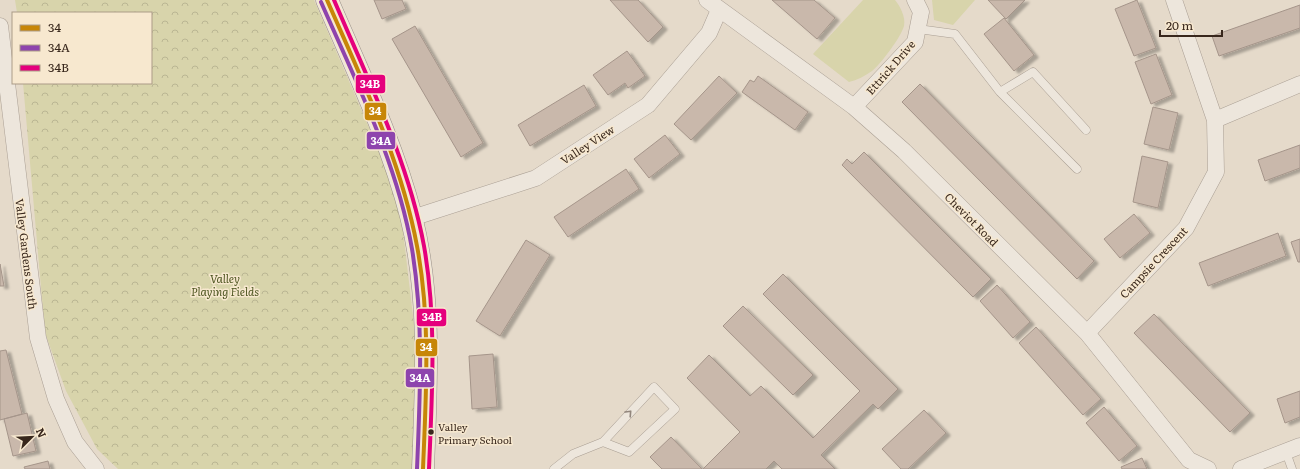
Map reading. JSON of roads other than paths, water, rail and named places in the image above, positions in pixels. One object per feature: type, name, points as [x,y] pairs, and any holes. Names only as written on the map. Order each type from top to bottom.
[{"type":"street","points":[[327,0],[400,174],[412,218],[421,274],[427,339],[423,469]]},
{"type":"street","name":"Ettrick Drive","points":[[854,107],[914,42],[921,12],[915,0]]},
{"type":"street","name":"Campsie Crescent","points":[[1086,333],[1186,228],[1216,172],[1215,120],[1174,0]]},
{"type":"street","name":"Valley View","points":[[412,218],[536,178],[648,105],[709,33],[713,5]]},
{"type":"street","name":"Cheviot Road","points":[[713,5],[854,107],[904,151],[1086,333],[1189,460],[1205,469]]},
{"type":"street","name":"Valley Gardens South","points":[[0,26],[38,338],[56,400],[75,442],[96,469]]},
{"type":"street","points":[[1215,120],[1300,84]]},
{"type":"street","points":[[1241,469],[1293,449]]},
{"type":"lane","points":[[918,29],[955,34],[1000,92],[1077,169]]},
{"type":"lane","points":[[1000,92],[1033,72],[1086,130]]},
{"type":"lane","points":[[554,469],[573,454],[603,442],[654,387],[675,409],[629,452],[603,442]]},
{"type":"lane","points":[[1292,469],[1293,449]]},
{"type":"place","name":"Valley Primary School","points":[[431,432]]},
{"type":"park label","name":"Valley Playing Fields","points":[[225,284]]}]
